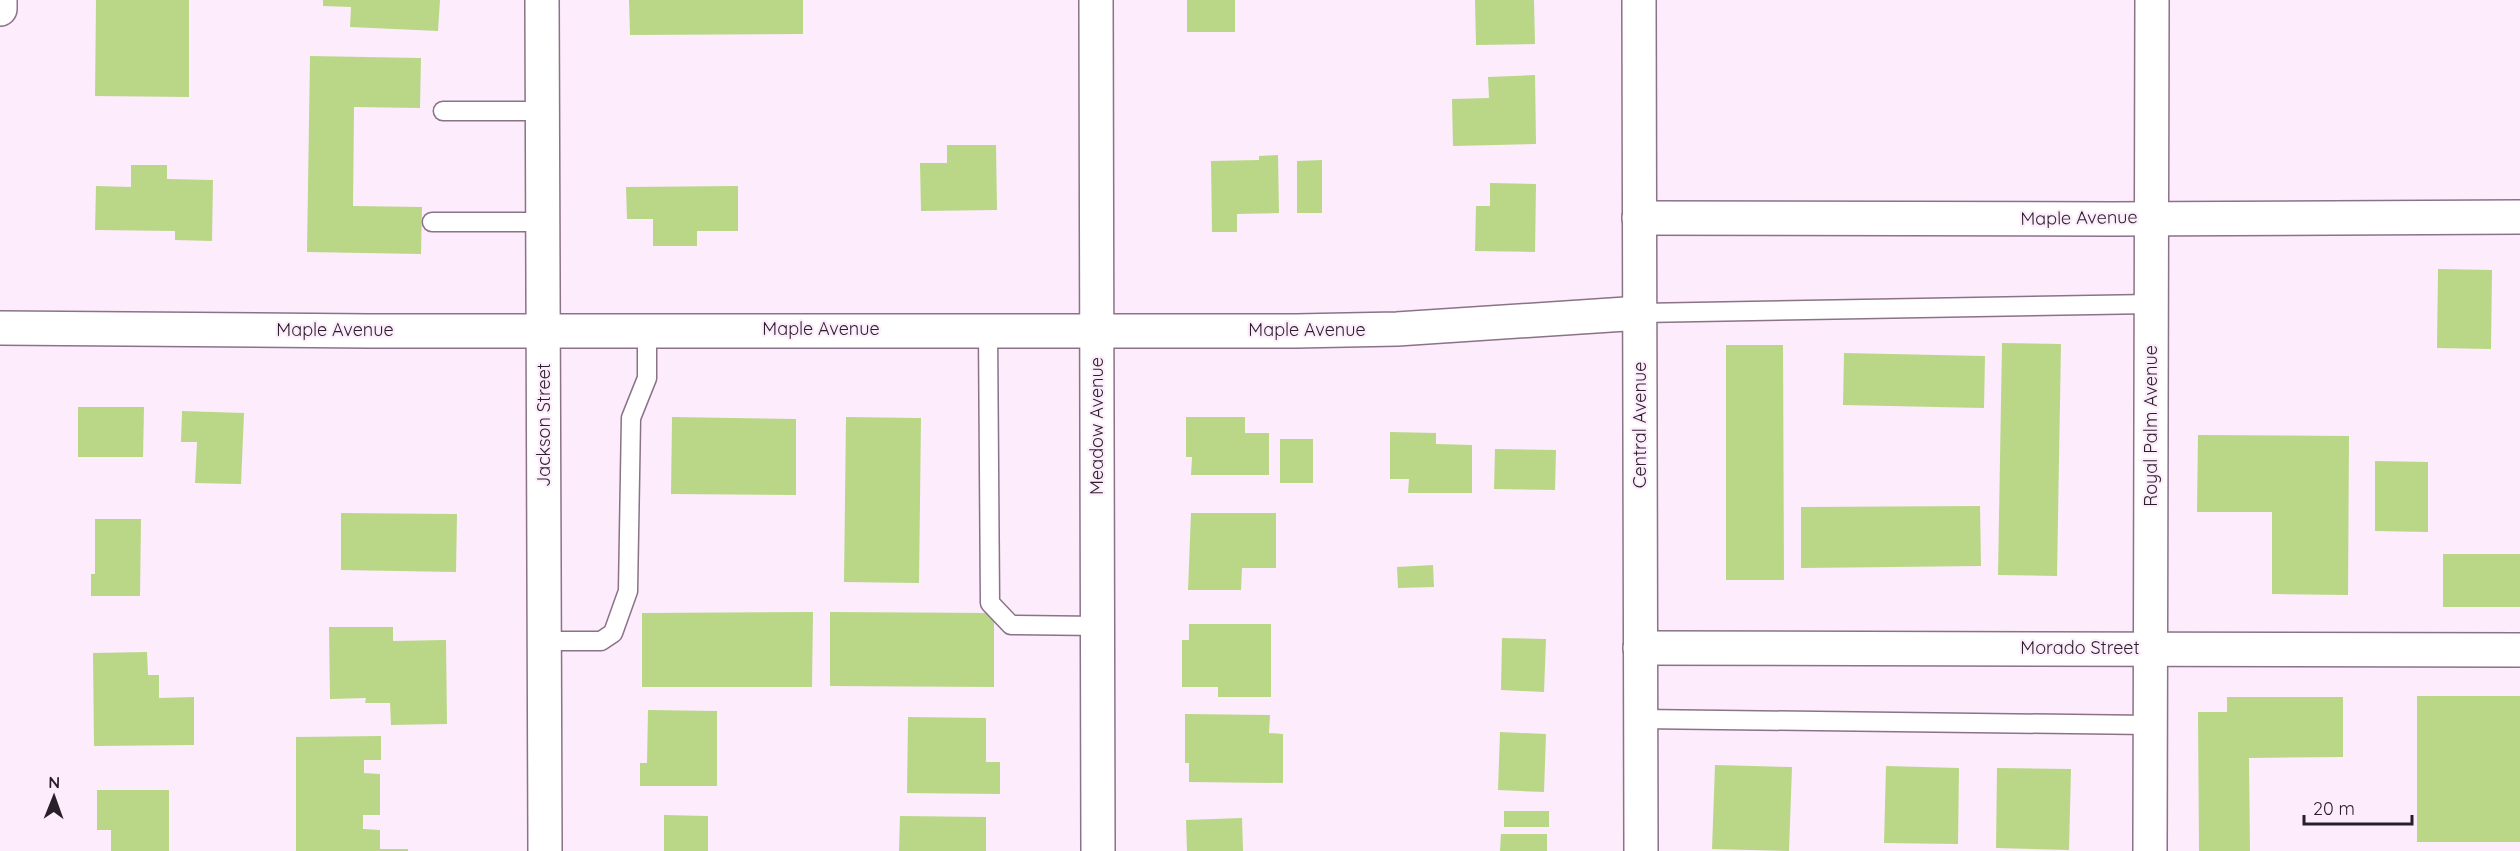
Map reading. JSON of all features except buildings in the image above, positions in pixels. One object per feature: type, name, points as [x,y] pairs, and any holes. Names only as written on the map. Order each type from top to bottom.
[{"type":"street","points":[[0,0],[0,9]]},
{"type":"street","name":"Jackson Street","points":[[542,0],[545,851]]},
{"type":"street","name":"Meadow Avenue","points":[[1096,0],[1098,851]]},
{"type":"street","name":"Central Avenue","points":[[1639,0],[1641,851]]},
{"type":"street","name":"Royal Palm Avenue","points":[[2150,851],[2152,0]]},
{"type":"street","name":"Maple Avenue","points":[[1638,218],[2520,217]]},
{"type":"street","name":"Maple Avenue","points":[[0,328],[357,331],[1397,329],[1641,313]]},
{"type":"street","name":"Morado Street","points":[[1640,648],[2520,650]]},
{"type":"lane","points":[[443,111],[542,111]]},
{"type":"lane","points":[[432,222],[542,222]]},
{"type":"lane","points":[[1641,313],[2151,304]]},
{"type":"lane","points":[[543,641],[601,641],[613,633],[628,591],[631,418],[647,378],[647,329]]},
{"type":"lane","points":[[988,330],[990,603],[1011,625],[1099,626]]},
{"type":"lane","points":[[1641,719],[2150,725]]}]
